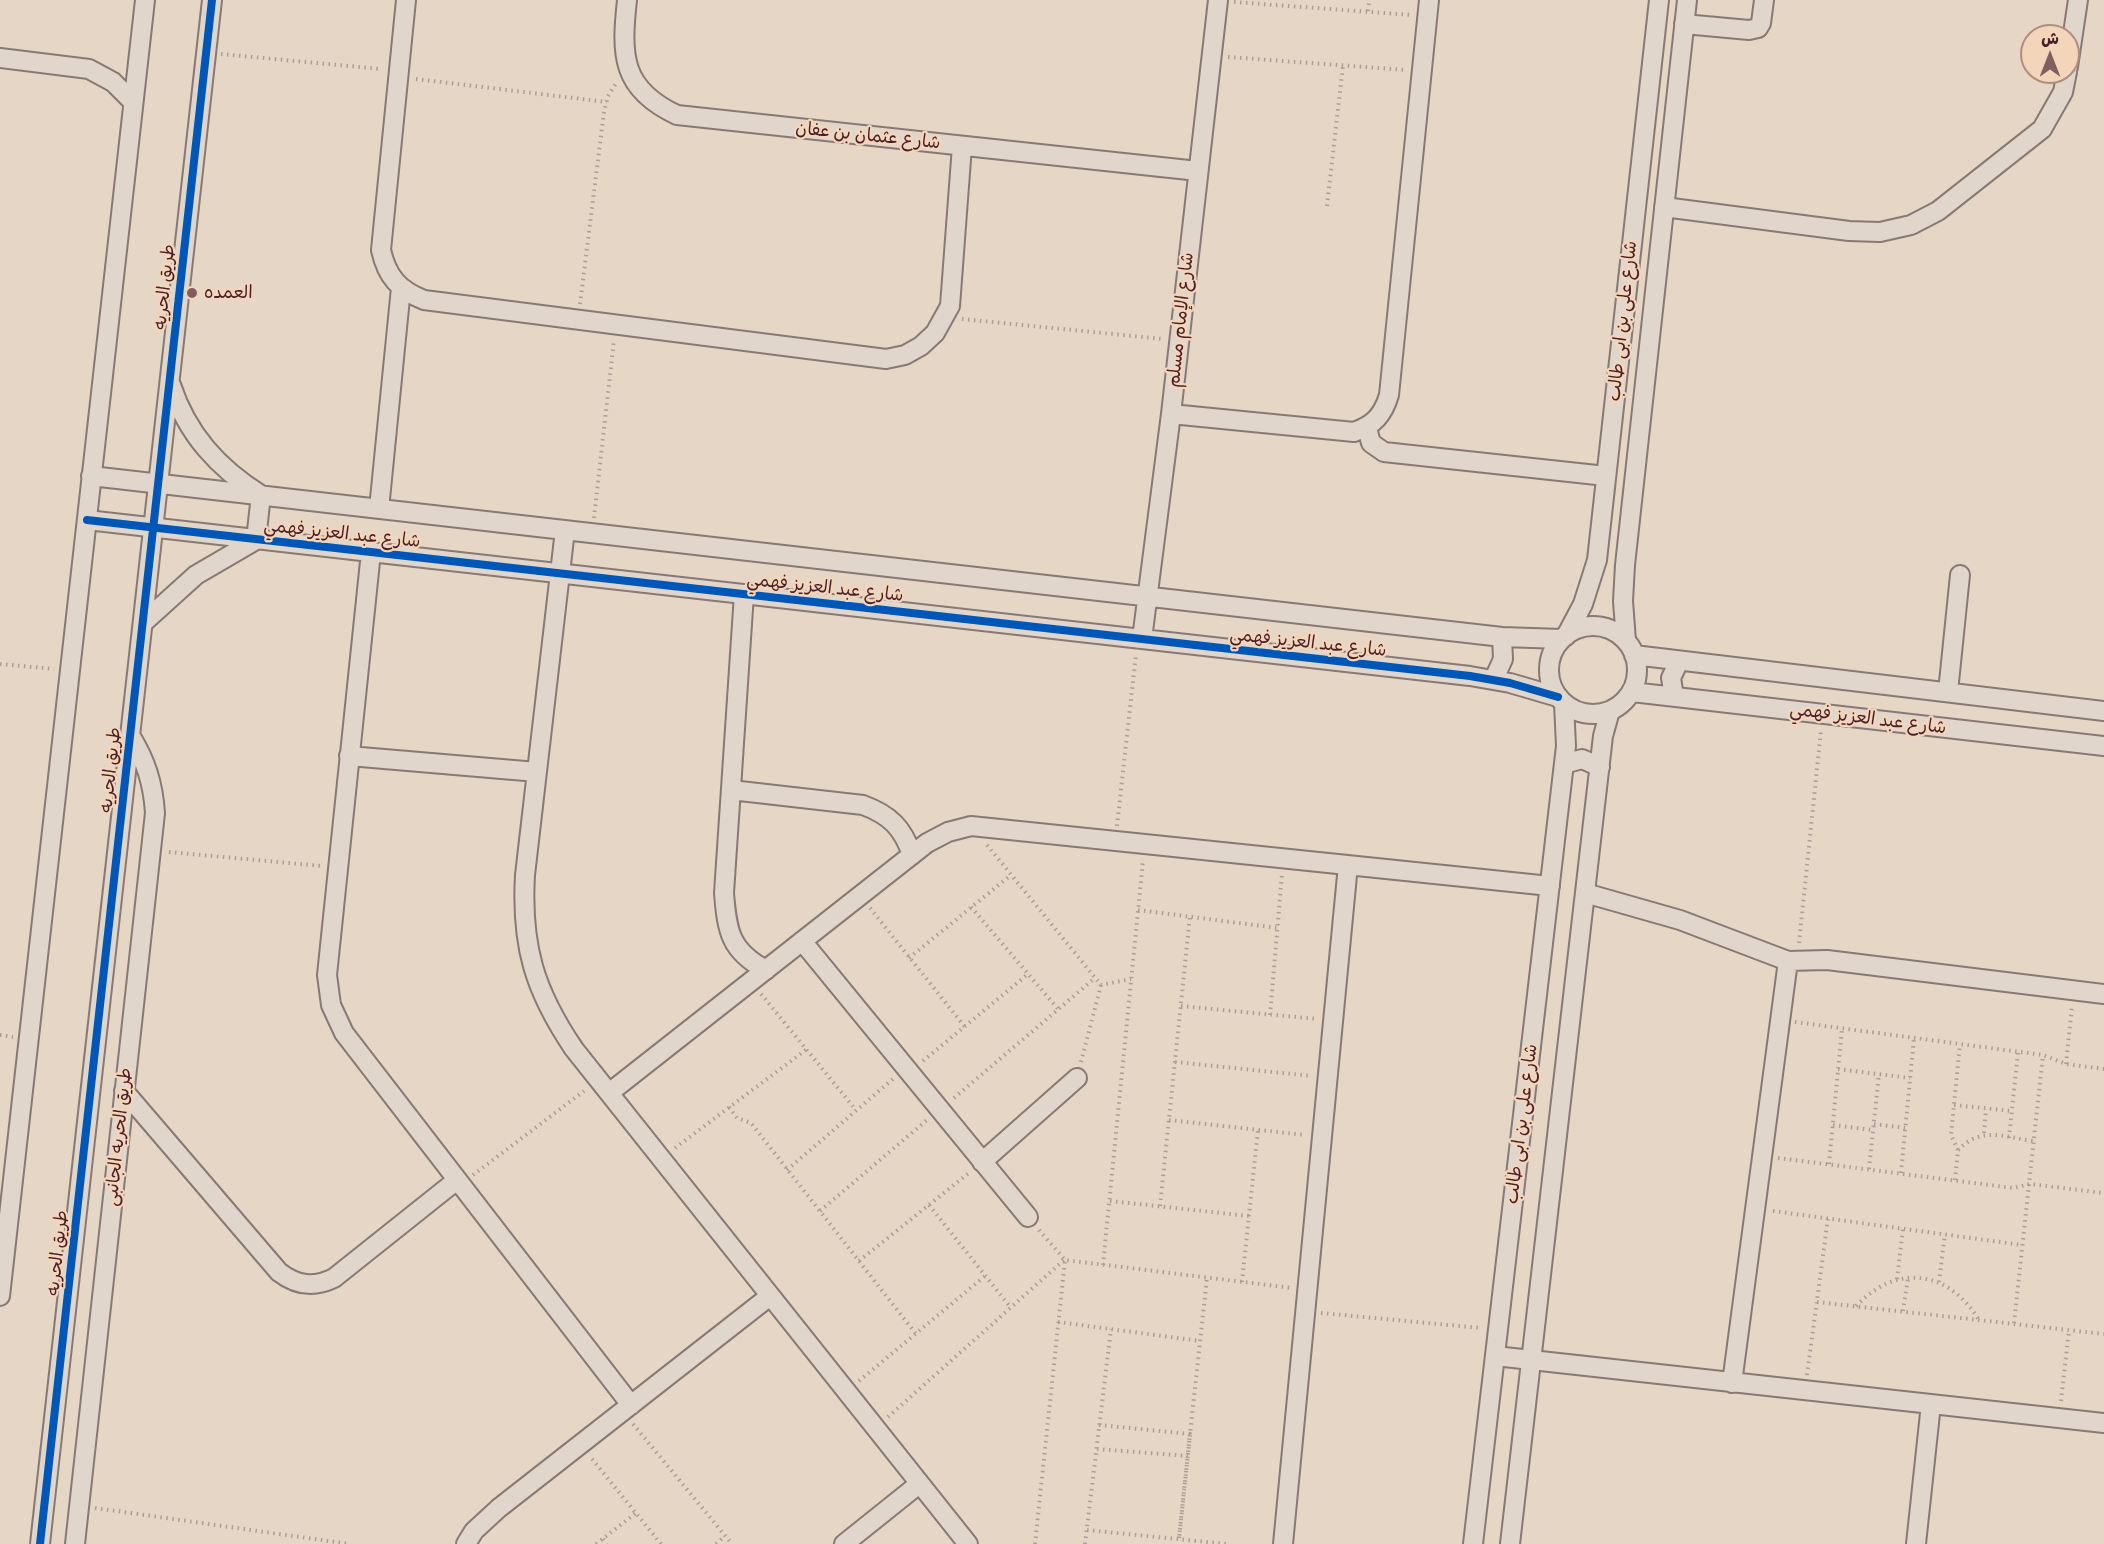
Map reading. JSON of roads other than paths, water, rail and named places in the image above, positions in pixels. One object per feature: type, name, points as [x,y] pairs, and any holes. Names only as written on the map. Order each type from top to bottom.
[{"type":"street","points":[[0,1296],[145,0]]},
{"type":"street","name":"طريق الحريه","points":[[40,1544],[212,0]]},
{"type":"street","points":[[406,0],[381,250],[385,267],[394,282],[424,300],[886,359],[905,355],[921,346],[935,333],[950,306],[962,146]]},
{"type":"street","name":"شارع عثمان بن عفان","points":[[627,0],[623,52],[629,73],[641,91],[657,105],[677,115],[1198,171]]},
{"type":"street","name":"شارع الإمام مسلم","points":[[1140,639],[1171,414],[1217,0]]},
{"type":"street","name":"شارع على بن ابى طالب","points":[[1564,638],[1583,604],[1597,560],[1659,0]]},
{"type":"street","name":"شارع على بن ابى طالب","points":[[1630,648],[1623,601],[1625,565],[1687,0]]},
{"type":"street","points":[[1684,24],[1749,30],[1758,28],[1761,23],[1764,0]]},
{"type":"street","points":[[2074,24],[2078,0]]},
{"type":"street","points":[[1171,414],[1341,433],[1367,428],[1378,419],[1385,408],[1389,395],[1429,8]]},
{"type":"street","points":[[0,58],[89,69],[113,82],[133,102]]},
{"type":"street","points":[[1664,207],[1849,231],[1880,232],[1911,225],[1938,211],[2042,129],[2063,92],[2065,84]]},
{"type":"street","points":[[1645,120],[1673,122]]},
{"type":"street","points":[[379,509],[402,288]]},
{"type":"street","points":[[144,622],[196,575],[256,540],[261,495],[224,469],[208,452],[184,418],[170,379]]},
{"type":"street","points":[[1367,428],[1371,443],[1384,452],[1606,477]]},
{"type":"street","name":"شارع عبد العزيز فهمي","points":[[92,476],[1502,637],[1564,638]]},
{"type":"street","name":"شارع عبد العزيز فهمي","points":[[87,520],[1494,679],[1561,700]]},
{"type":"street","points":[[565,530],[523,912],[527,949],[537,984],[553,1018],[604,1086],[968,1544]]},
{"type":"street","points":[[371,552],[327,975],[331,1005],[344,1033],[459,1182],[627,1408]]},
{"type":"street","points":[[1597,560],[1613,567],[1625,565]]},
{"type":"street","points":[[1948,692],[1960,574]]},
{"type":"street","points":[[744,594],[724,893],[728,931],[736,948],[749,961],[766,970]]},
{"type":"street","points":[[1597,627],[1608,629],[1630,648],[1637,674],[1632,692],[1610,711],[1591,714],[1572,709],[1561,700],[1553,688],[1549,668],[1551,657],[1564,638],[1575,630],[1597,627]]},
{"type":"street","points":[[1494,679],[1503,659],[1502,637]]},
{"type":"street","name":"شارع عبد العزيز فهمي","points":[[1630,648],[1680,661],[2104,711]]},
{"type":"street","points":[[1674,696],[1671,678],[1680,661]]},
{"type":"street","name":"شارع عبد العزيز فهمي","points":[[1632,692],[2104,746]]},
{"type":"street","name":"شارع على بن ابى طالب","points":[[1473,1544],[1564,764],[1567,729],[1561,700]]},
{"type":"street","name":"شارع على بن ابى طالب","points":[[1510,1544],[1600,766],[1606,722],[1610,711]]},
{"type":"street","name":"طريق الحريه الجانبى","points":[[75,1544],[155,813],[153,785],[145,759],[130,735]]},
{"type":"street","points":[[350,756],[537,772]]},
{"type":"street","points":[[1564,764],[1582,759],[1600,766]]},
{"type":"street","points":[[731,790],[863,805],[881,811],[895,822],[906,838],[912,855]]},
{"type":"street","points":[[604,1086],[766,970],[912,855],[948,831],[971,826],[1550,886]]},
{"type":"street","points":[[1283,1544],[1348,865]]},
{"type":"street","points":[[1585,893],[1680,920],[1792,960],[1827,960],[2104,994]]},
{"type":"street","points":[[802,941],[1028,1217]]},
{"type":"street","points":[[1732,1383],[1780,1020],[1792,960]]},
{"type":"street","points":[[982,1162],[1077,1078]]},
{"type":"street","points":[[124,1091],[279,1272],[299,1284],[324,1283],[334,1278],[459,1182]]},
{"type":"street","points":[[0,1183],[15,1157]]},
{"type":"street","points":[[466,1544],[474,1531],[499,1508],[770,1296]]},
{"type":"street","points":[[1495,1356],[2104,1423]]},
{"type":"street","points":[[1916,1544],[1931,1404]]},
{"type":"street","points":[[844,1544],[920,1484]]},
{"type":"place","name":"العمده","points":[[192,293]]}]
